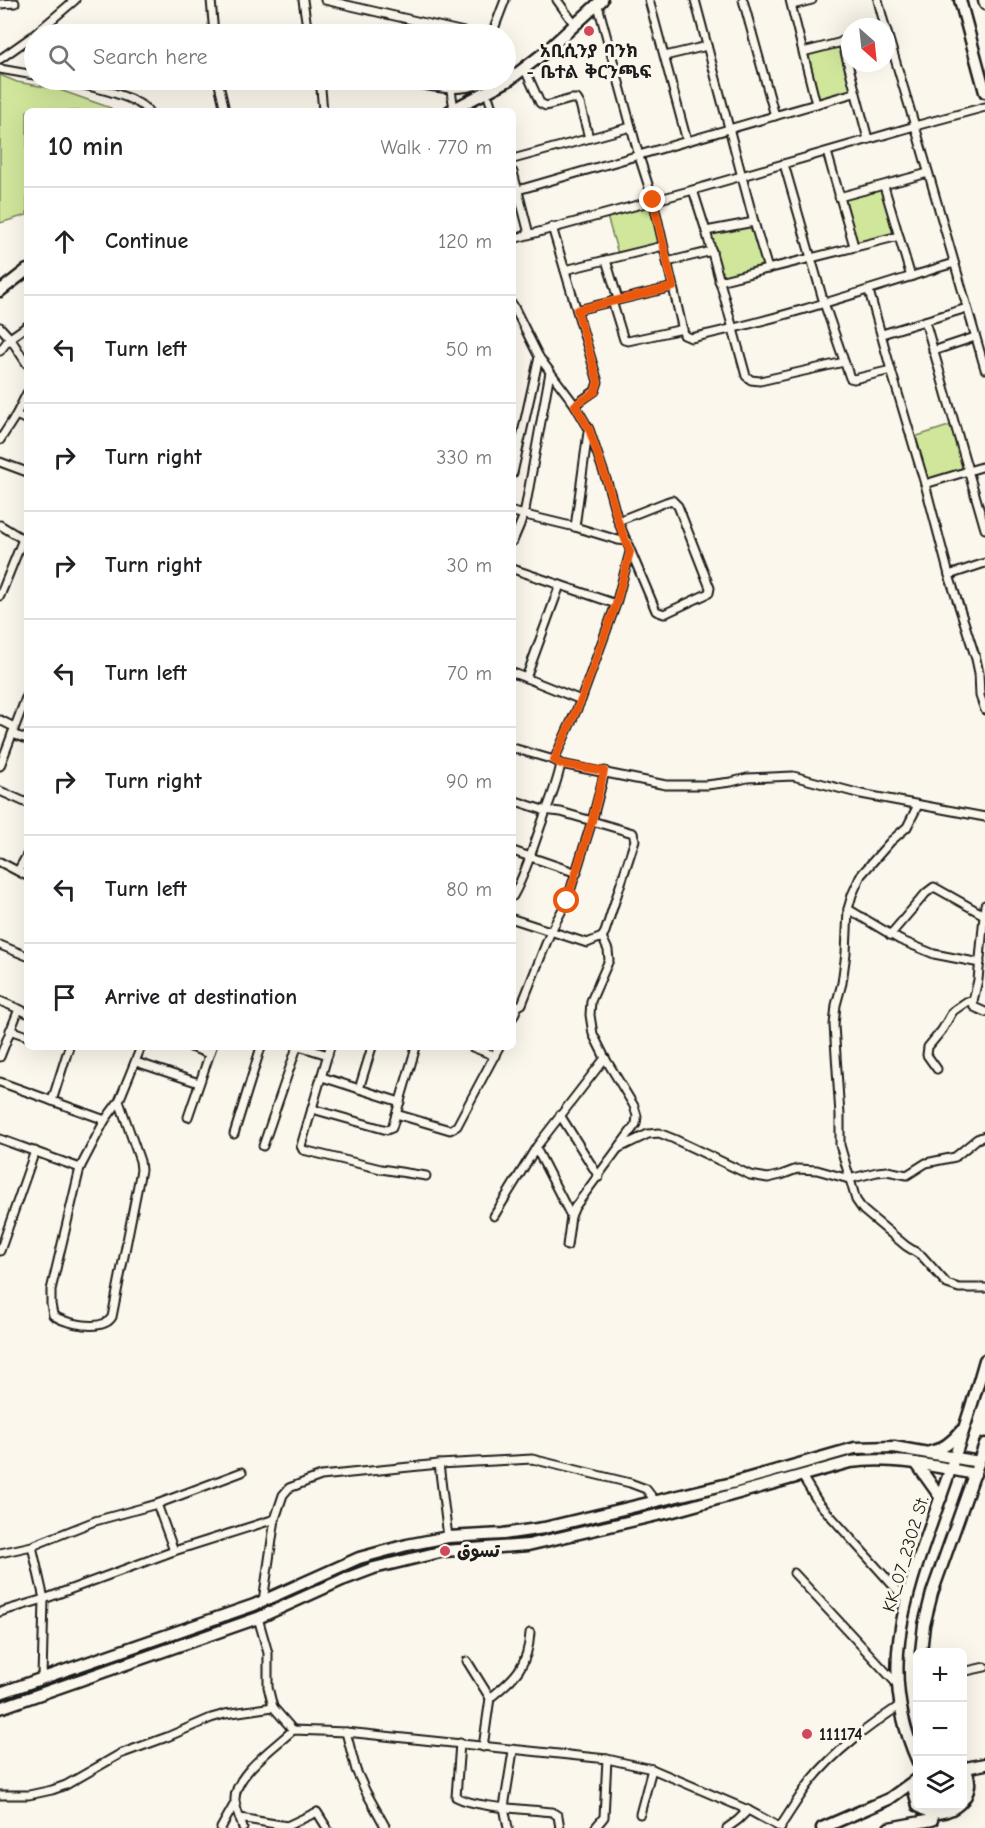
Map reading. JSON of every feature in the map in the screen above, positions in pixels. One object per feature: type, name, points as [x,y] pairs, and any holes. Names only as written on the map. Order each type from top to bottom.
[{"type":"main road","points":[[516,75],[600,4],[609,0]]},
{"type":"main road","points":[[960,0],[985,92]]},
{"type":"main road","points":[[516,82],[600,4]]},
{"type":"main road","points":[[459,108],[484,90]]},
{"type":"main road","points":[[0,293],[24,274]]},
{"type":"main road","name":"KK_07_2302 St.","points":[[915,1756],[907,1738],[899,1706],[897,1684],[899,1632],[906,1600],[968,1420],[985,1361]]},
{"type":"main road","points":[[928,1453],[949,1444],[968,1420]]},
{"type":"main road","name":"KK_07_2302 St.","points":[[922,1648],[924,1625],[932,1593],[985,1444]]},
{"type":"main road","points":[[0,1693],[263,1601],[359,1558],[407,1545],[448,1537],[533,1530],[656,1502],[855,1448],[894,1447],[979,1462]]},
{"type":"main road","points":[[0,1708],[258,1618],[342,1580],[404,1559],[444,1551],[528,1545],[670,1512],[850,1462],[872,1459],[903,1461],[975,1474]]},
{"type":"main road","points":[[916,1463],[941,1498]]},
{"type":"main road","points":[[783,1469],[784,1481]]},
{"type":"main road","points":[[967,1767],[985,1764]]},
{"type":"main road","points":[[967,1770],[972,1774],[976,1787],[976,1800]]},
{"type":"main road","points":[[822,1828],[889,1799],[913,1781]]},
{"type":"main road","points":[[920,1810],[932,1820],[950,1823]]},
{"type":"main road","points":[[890,1828],[932,1820]]},
{"type":"street","points":[[48,24],[75,0]]},
{"type":"street","points":[[211,0],[213,24]]},
{"type":"street","points":[[303,0],[307,24]]},
{"type":"street","points":[[325,0],[431,24]]},
{"type":"street","points":[[369,9],[370,0]]},
{"type":"street","points":[[496,24],[505,0]]},
{"type":"street","points":[[557,0],[575,25]]},
{"type":"street","points":[[649,0],[687,141]]},
{"type":"street","points":[[695,0],[768,269]]},
{"type":"street","points":[[743,0],[776,116]]},
{"type":"street","points":[[812,0],[791,2],[816,104]]},
{"type":"street","points":[[878,0],[883,18]]},
{"type":"street","points":[[0,4],[15,3]]},
{"type":"street","points":[[600,4],[631,127],[653,200],[684,335],[691,338],[733,330],[869,291],[954,263]]},
{"type":"street","points":[[803,52],[841,41]]},
{"type":"street","points":[[0,59],[24,43]]},
{"type":"street","points":[[665,56],[707,45]]},
{"type":"street","points":[[895,60],[985,369]]},
{"type":"street","points":[[0,69],[24,73]]},
{"type":"street","points":[[849,72],[868,139]]},
{"type":"street","points":[[527,74],[543,105],[578,99],[589,138]]},
{"type":"street","points":[[98,90],[130,98],[146,108]]},
{"type":"street","points":[[220,90],[224,108]]},
{"type":"street","points":[[321,90],[323,108]]},
{"type":"street","points":[[451,90],[456,108]]},
{"type":"street","points":[[485,90],[492,108]]},
{"type":"street","points":[[518,190],[854,93]]},
{"type":"street","points":[[516,238],[985,107]]},
{"type":"street","points":[[516,158],[631,127]]},
{"type":"street","points":[[827,152],[854,246]]},
{"type":"street","points":[[784,164],[824,303],[850,378],[891,370]]},
{"type":"street","points":[[839,198],[928,173]]},
{"type":"street","points":[[516,183],[529,234]]},
{"type":"street","points":[[884,186],[911,277]]},
{"type":"street","points":[[693,190],[746,376],[751,380],[760,381],[844,362]]},
{"type":"street","points":[[706,231],[754,222]]},
{"type":"street","points":[[552,227],[598,382],[595,392],[575,405]]},
{"type":"street","points":[[719,281],[898,236]]},
{"type":"street","points":[[565,270],[663,246]]},
{"type":"street","points":[[667,262],[712,251]]},
{"type":"street","points":[[606,260],[624,340],[683,329]]},
{"type":"street","points":[[577,310],[673,287]]},
{"type":"street","points":[[869,291],[949,575],[976,659],[980,696],[985,710]]},
{"type":"street","points":[[882,334],[967,308]]},
{"type":"street","points":[[516,310],[538,357],[575,405],[589,429],[618,521],[658,613],[664,614],[709,593],[710,588],[675,502],[666,502],[618,521]]},
{"type":"street","points":[[925,321],[985,529]]},
{"type":"street","points":[[0,327],[24,359]]},
{"type":"street","points":[[0,351],[10,338],[24,328]]},
{"type":"street","points":[[933,351],[975,337]]},
{"type":"street","points":[[516,458],[538,357]]},
{"type":"street","points":[[516,534],[524,514],[550,372]]},
{"type":"street","points":[[0,440],[24,399]]},
{"type":"street","points":[[16,415],[24,419]]},
{"type":"street","points":[[575,527],[589,429]]},
{"type":"street","points":[[0,462],[24,471]]},
{"type":"street","points":[[925,484],[985,466]]},
{"type":"street","points":[[516,513],[627,541]]},
{"type":"street","points":[[0,525],[24,539]]},
{"type":"street","points":[[0,596],[24,542]]},
{"type":"street","points":[[516,890],[531,858],[539,830],[556,788],[558,762],[616,604],[630,552]]},
{"type":"street","points":[[949,575],[985,563]]},
{"type":"street","points":[[516,570],[616,604]]},
{"type":"street","points":[[526,678],[560,585]]},
{"type":"street","points":[[976,659],[985,656]]},
{"type":"street","points":[[516,674],[581,700]]},
{"type":"street","points":[[0,766],[24,702]]},
{"type":"street","points":[[0,720],[24,737]]},
{"type":"street","points":[[516,749],[558,762],[666,785],[793,776],[861,794],[985,817]]},
{"type":"street","points":[[516,1006],[522,1004],[551,931],[567,901],[592,821],[604,771]]},
{"type":"street","points":[[0,791],[24,802]]},
{"type":"street","points":[[516,801],[633,833],[634,836],[631,855],[602,937],[587,943],[516,920]]},
{"type":"street","points":[[918,805],[907,827],[891,841],[861,875],[848,909],[842,983],[834,1025],[840,1145],[856,1200],[863,1210],[922,1256],[947,1284],[959,1288],[985,1288]]},
{"type":"street","points":[[516,852],[577,873]]},
{"type":"street","points":[[18,871],[24,860]]},
{"type":"street","points":[[0,862],[24,874]]},
{"type":"street","points":[[890,934],[934,887],[984,915]]},
{"type":"street","points":[[985,905],[980,963],[982,981],[973,1001],[974,1007],[985,1012]]},
{"type":"street","points":[[848,909],[890,934],[934,954],[980,963]]},
{"type":"street","points":[[567,1246],[571,1216],[575,1207],[636,1124],[638,1116],[593,1034],[590,1015],[591,1001],[609,960],[608,950],[602,937]]},
{"type":"street","points":[[0,945],[24,955]]},
{"type":"street","points":[[0,1001],[24,1011]]},
{"type":"street","points":[[937,1069],[927,1055],[928,1047],[942,1030],[953,1011],[966,1002],[973,1001]]},
{"type":"street","points":[[0,1056],[19,1009]]},
{"type":"street","points":[[10,1030],[24,1035]]},
{"type":"street","points":[[51,1101],[65,1050]]},
{"type":"street","points":[[119,1101],[141,1170],[112,1317],[110,1321],[98,1326],[64,1322],[53,1315],[51,1290],[80,1168],[105,1120],[119,1101],[140,1050]]},
{"type":"street","points":[[188,1117],[210,1050]]},
{"type":"street","points":[[234,1134],[260,1050]]},
{"type":"street","points":[[263,1146],[296,1050]]},
{"type":"street","points":[[311,1050],[327,1055]]},
{"type":"street","points":[[329,1050],[301,1146],[305,1151],[381,1169],[426,1176]]},
{"type":"street","points":[[359,1089],[371,1050]]},
{"type":"street","points":[[312,1109],[387,1130],[392,1128],[415,1050]]},
{"type":"street","points":[[480,1050],[495,1056]]},
{"type":"street","points":[[396,1114],[450,1130],[454,1129],[498,1050]]},
{"type":"street","points":[[494,1216],[536,1148],[605,1058]]},
{"type":"street","points":[[136,1062],[199,1083]]},
{"type":"street","points":[[322,1077],[400,1102]]},
{"type":"street","points":[[0,1082],[105,1120]]},
{"type":"street","points":[[560,1115],[598,1177]]},
{"type":"street","points":[[619,1148],[648,1134],[659,1133],[750,1175],[768,1178],[797,1169],[817,1170],[849,1179],[887,1171],[907,1175],[926,1164],[955,1157],[973,1142],[985,1136]]},
{"type":"street","points":[[0,1139],[80,1168]]},
{"type":"street","points":[[536,1148],[571,1216]]},
{"type":"street","points":[[0,1251],[35,1151]]},
{"type":"street","points":[[263,1601],[275,1519],[282,1495],[290,1488],[321,1476],[439,1464],[532,1459],[630,1483],[646,1489],[656,1502]]},
{"type":"street","points":[[439,1464],[448,1537]]},
{"type":"street","points":[[0,1553],[32,1546],[95,1521],[157,1503],[242,1472]]},
{"type":"street","points":[[801,1476],[818,1502],[906,1600]]},
{"type":"street","points":[[157,1503],[174,1551]]},
{"type":"street","points":[[0,1612],[44,1599],[174,1551],[275,1519]]},
{"type":"street","points":[[32,1546],[44,1599],[42,1678]]},
{"type":"street","points":[[794,1573],[897,1684]]},
{"type":"street","points":[[258,1618],[268,1653],[268,1687],[273,1707],[293,1730]]},
{"type":"street","points":[[490,1698],[512,1681],[520,1671],[529,1647],[530,1633]]},
{"type":"street","points":[[467,1661],[490,1698],[483,1746]]},
{"type":"street","points":[[967,1671],[985,1667]]},
{"type":"street","points":[[243,1828],[235,1803],[236,1791],[241,1779],[293,1730],[346,1732],[607,1759],[652,1769],[748,1810],[780,1827],[820,1771],[869,1727],[899,1706]]},
{"type":"street","points":[[0,1795],[29,1795],[52,1790],[66,1785],[120,1754],[217,1716],[273,1707]]},
{"type":"street","points":[[346,1732],[356,1770],[386,1828]]},
{"type":"street","points":[[460,1743],[456,1797],[504,1807],[552,1812],[558,1816],[560,1828]]},
{"type":"street","points":[[507,1828],[504,1807],[513,1750]]},
{"type":"street","points":[[595,1828],[604,1817],[607,1759]]},
{"type":"street","points":[[640,1814],[652,1769]]},
{"type":"street","points":[[221,1828],[235,1803]]},
{"type":"street","points":[[727,1828],[738,1821],[748,1810]]},
{"type":"street","points":[[240,1818],[287,1826],[317,1812],[327,1828]]},
{"type":"green space","points":[[841,41],[841,72],[849,72],[854,93],[816,104],[803,52]]},
{"type":"green space","points":[[0,75],[24,83],[24,90],[60,90],[111,108],[24,108],[24,216],[0,223]]},
{"type":"green space","points":[[884,186],[899,236],[854,246],[839,197]]},
{"type":"green space","points":[[653,200],[663,246],[619,257],[606,213]]},
{"type":"green space","points":[[754,222],[768,269],[719,281],[706,231]]},
{"type":"green space","points":[[955,424],[969,471],[925,484],[911,438]]},
{"type":"place","name":"አቢሲንያ ባንክ - ቤተል ቅርንጫፍ","points":[[589,31]]},
{"type":"place","name":"تسوق","points":[[445,1551]]},
{"type":"place","name":"111174","points":[[807,1734]]},
{"type":"route","points":[[567,901],[592,821],[604,771],[561,764],[554,760],[581,700],[616,604],[630,552],[589,429],[575,405],[595,392],[598,382],[577,310],[673,287],[653,200]]}]
